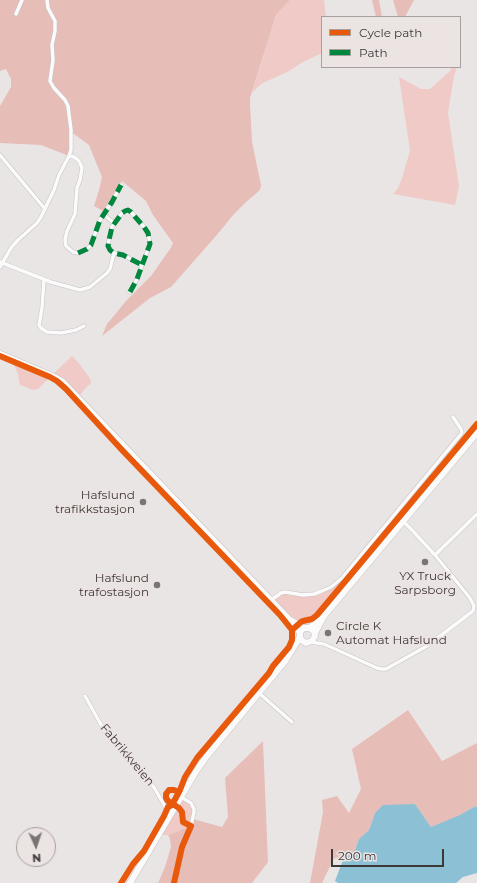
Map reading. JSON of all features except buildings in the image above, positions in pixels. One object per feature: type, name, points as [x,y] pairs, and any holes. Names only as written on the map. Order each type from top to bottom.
[{"type":"highway","points":[[286,660],[314,639],[324,616],[477,433]]},
{"type":"highway","points":[[130,883],[171,812],[207,756],[286,660],[300,636],[301,630],[307,628],[324,616]]},
{"type":"highway","points":[[307,628],[312,629],[315,635]]},
{"type":"highway","points":[[300,636],[303,641],[308,642]]},
{"type":"street","points":[[16,14],[22,0]]},
{"type":"street","points":[[0,267],[1,262],[18,240],[37,223],[41,217],[69,156],[71,146],[68,106],[50,81],[53,60],[52,45],[55,31],[54,21],[48,8],[47,0]]},
{"type":"street","points":[[0,155],[45,209]]},
{"type":"street","points":[[69,156],[78,160],[82,168],[77,188],[75,214],[66,236],[66,246],[70,250],[78,253],[87,249],[91,245],[100,220],[121,185]]},
{"type":"street","points":[[130,292],[137,280],[150,244],[148,233],[128,210],[122,213],[114,223],[108,246],[114,253],[123,255],[142,265]]},
{"type":"street","points":[[103,214],[114,223]]},
{"type":"street","points":[[1,262],[44,280],[80,290],[90,287],[107,273],[110,269],[114,253]]},
{"type":"street","points":[[44,280],[39,325],[41,328],[47,332],[61,333],[76,330],[84,326]]},
{"type":"street","points":[[0,352],[52,375],[63,382],[289,618],[300,636]]},
{"type":"street","points":[[271,600],[285,592],[302,595],[322,592],[337,583],[461,434],[461,429],[453,418]]},
{"type":"street","points":[[435,555],[477,514]]},
{"type":"street","points":[[315,635],[324,644],[330,647],[377,668],[386,669],[427,646],[473,611],[474,606],[470,598],[435,555],[403,521]]},
{"type":"street","points":[[289,618],[307,628]]},
{"type":"street","points":[[308,642],[324,644]]},
{"type":"street","points":[[259,693],[292,722]]},
{"type":"street","name":"Fabrikkveien","points":[[85,696],[105,731],[146,776],[155,788],[167,810],[171,812]]},
{"type":"street","points":[[174,883],[182,847],[191,826],[194,812],[191,803],[181,797]]},
{"type":"shaded area","points":[[0,0],[290,0],[276,15],[250,98],[252,142],[261,185],[260,190],[234,214],[171,287],[150,298],[102,336],[107,324],[126,301],[151,276],[173,243],[153,215],[146,201],[122,181],[103,211],[94,206],[102,177],[89,145],[74,134],[72,134],[69,156],[41,145],[0,143],[0,106],[11,87],[11,79],[6,69],[0,71]]},
{"type":"shaded area","points":[[290,0],[324,0],[326,16],[321,16],[321,53],[261,84],[252,93],[276,15]]},
{"type":"shaded area","points":[[372,0],[379,0],[382,16],[376,16]]},
{"type":"shaded area","points":[[393,0],[414,0],[406,16],[398,16]]},
{"type":"shaded area","points":[[452,68],[457,68],[448,113],[459,186],[455,205],[393,194],[398,188],[402,178],[410,151],[399,77],[421,89],[430,89]]},
{"type":"shaded area","points":[[72,356],[91,381],[91,383],[78,398],[63,381],[52,375]]},
{"type":"shaded area","points":[[13,363],[49,379],[38,389],[33,390],[20,385],[18,374]]},
{"type":"shaded area","points":[[337,583],[342,585],[310,619],[299,621],[294,619],[279,609],[271,600],[281,593],[314,594]]},
{"type":"shaded area","points":[[408,710],[442,761],[477,743],[477,806],[459,816],[431,827],[415,804],[375,813],[369,830],[359,839],[355,850],[343,860],[334,858],[322,883],[310,883],[323,812],[322,800],[337,796],[349,813],[361,789],[352,749]]},
{"type":"shaded area","points":[[263,741],[268,862],[252,883],[158,883],[171,847],[168,835],[191,826],[193,819],[222,827],[228,817],[225,778]]},
{"type":"shaded area","points":[[181,797],[191,803],[194,809],[191,826],[168,835],[158,835]]},
{"type":"water","points":[[415,804],[431,827],[477,806],[477,873],[463,877],[456,883],[338,883],[335,881],[343,860],[355,850],[359,839],[369,830],[375,813],[383,805]]},
{"type":"marked path","points":[[78,253],[87,249],[91,245],[100,220],[121,185]]},
{"type":"marked path","points":[[130,292],[137,279],[150,244],[148,233],[128,210],[122,213],[112,227],[108,246],[114,253],[123,255],[142,265]]},
{"type":"cycle path","points":[[0,356],[50,377],[66,389],[122,450],[280,615],[292,630]]},
{"type":"cycle path","points":[[121,883],[133,864],[144,851],[168,807],[172,805],[185,777],[197,758],[289,647],[292,640],[292,630],[301,622],[312,619],[317,615],[477,424]]},
{"type":"cycle path","points":[[174,883],[182,847],[191,826],[183,822],[182,812],[166,798],[166,794],[169,790],[179,792]]},
{"type":"place","name":"Hafslund trafikkstasjon","points":[[143,502]]},
{"type":"place","name":"YX Truck Sarpsborg","points":[[425,562]]},
{"type":"place","name":"Hafslund trafostasjon","points":[[157,585]]},
{"type":"place","name":"Circle K Automat Hafslund","points":[[328,633]]}]
